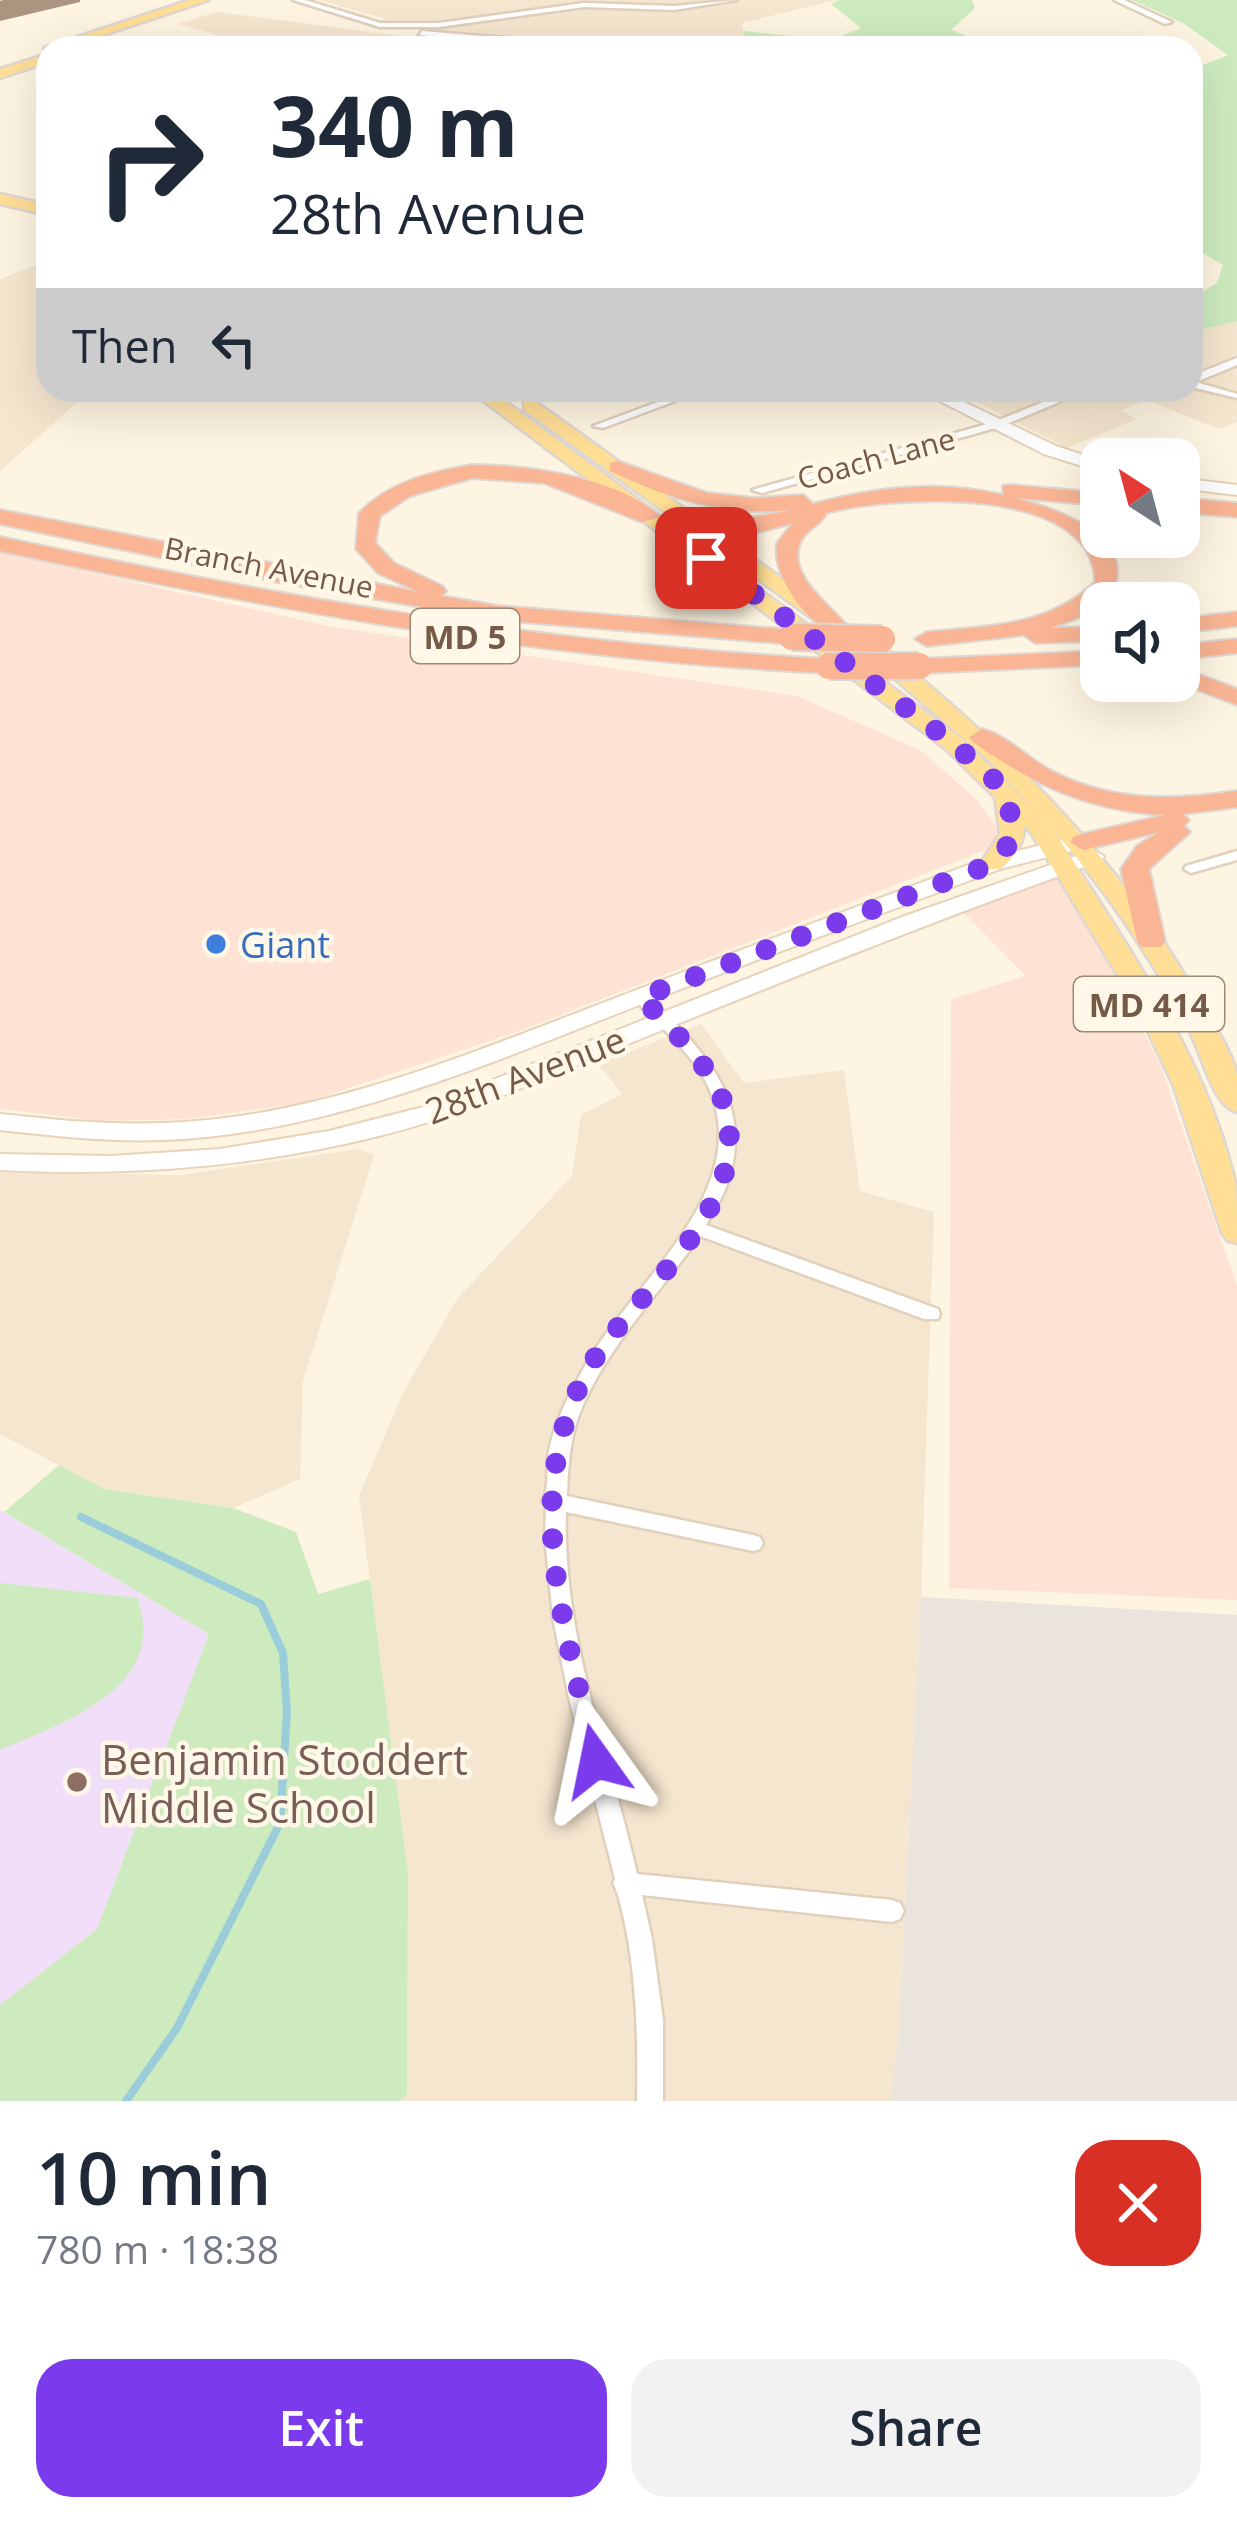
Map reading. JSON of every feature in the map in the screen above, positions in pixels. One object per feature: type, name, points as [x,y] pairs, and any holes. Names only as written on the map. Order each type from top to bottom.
[{"type":"highway","points":[[617,467],[664,490],[716,504],[786,504],[920,486],[1080,497]]},
{"type":"highway","points":[[628,626],[446,595],[386,568],[369,554],[362,533],[370,513],[398,492],[438,478],[485,472],[563,478],[650,517]]},
{"type":"highway","points":[[674,535],[712,536],[904,493],[988,498],[1063,521],[1102,550],[1106,584],[1072,614],[1019,628],[927,639]]},
{"type":"highway","points":[[835,626],[791,578],[787,550],[794,533],[810,519],[850,502]]},
{"type":"highway","points":[[1200,507],[1237,510]]},
{"type":"highway","name":"Branch Avenue","points":[[0,517],[284,577],[497,613],[792,637],[1080,635]]},
{"type":"highway","points":[[0,532],[284,577]]},
{"type":"highway","name":"Branch Avenue","points":[[0,547],[456,634],[670,658],[829,666],[1080,662]]},
{"type":"highway","points":[[1200,624],[1237,620]]},
{"type":"highway","points":[[1200,650],[1237,646]]},
{"type":"highway","points":[[1200,683],[1237,698]]},
{"type":"highway","points":[[982,737],[1047,781],[1090,799],[1148,808],[1237,800]]},
{"type":"highway","points":[[1074,852],[1237,800]]},
{"type":"highway","points":[[1074,852],[1178,832],[1237,814]]},
{"type":"highway","points":[[1151,941],[1135,869],[1147,852],[1178,832]]},
{"type":"main road","points":[[88,36],[206,2]]},
{"type":"main road","points":[[113,36],[206,2]]},
{"type":"main road","points":[[0,64],[36,52]]},
{"type":"main road","points":[[0,74],[36,62]]},
{"type":"main road","points":[[0,190],[36,198]]},
{"type":"main road","points":[[0,200],[36,208]]},
{"type":"main road","name":"MD 414","points":[[494,402],[954,744],[1074,852],[1186,1084],[1237,1233]]},
{"type":"main road","name":"MD 414","points":[[524,402],[982,737],[1151,941],[1237,1103]]},
{"type":"main road","points":[[992,864],[1014,838],[1015,825],[999,784]]},
{"type":"street","points":[[296,0],[380,25],[439,36]]},
{"type":"street","points":[[380,25],[455,24],[595,4],[652,8],[733,0]]},
{"type":"street","points":[[1118,0],[1168,22]]},
{"type":"street","points":[[652,8],[659,23]]},
{"type":"street","points":[[1203,377],[1237,361]]},
{"type":"street","points":[[1203,385],[1235,394],[1237,412]]},
{"type":"street","points":[[599,426],[666,402]]},
{"type":"street","points":[[949,402],[1080,458]]},
{"type":"street","name":"Coach Lane","points":[[758,490],[994,425],[1053,402]]},
{"type":"street","points":[[1200,486],[1237,490]]},
{"type":"street","name":"28th Avenue","points":[[0,1122],[100,1131],[208,1129],[334,1108],[992,864],[1074,852]]},
{"type":"street","name":"28th Avenue","points":[[0,1162],[184,1162],[362,1133],[436,1112],[1074,852]]},
{"type":"street","points":[[1191,869],[1237,855]]},
{"type":"street","points":[[641,997],[721,1097],[727,1166],[697,1228],[595,1358],[559,1445],[552,1501],[557,1578],[625,1883],[654,2052],[650,2101]]},
{"type":"street","points":[[697,1228],[931,1315]]},
{"type":"street","points":[[552,1501],[753,1543]]},
{"type":"street","points":[[625,1883],[892,1911]]},
{"type":"shaded area","points":[[318,0],[836,0],[742,23],[744,36],[478,36],[418,28]]},
{"type":"shaded area","points":[[217,12],[400,36],[220,36],[178,24]]},
{"type":"shaded area","points":[[36,266],[36,402],[78,402],[0,471],[0,279]]},
{"type":"shaded area","points":[[1237,321],[1237,422],[1219,429],[1152,402],[1203,402],[1203,329]]},
{"type":"shaded area","points":[[976,402],[1142,402],[1121,410],[1136,419],[1080,438],[1067,448]]},
{"type":"shaded area","points":[[0,552],[328,626],[797,696],[920,750],[976,799],[1000,831],[996,846],[519,1031],[307,1102],[188,1119],[103,1121],[0,1109]]},
{"type":"shaded area","points":[[1062,874],[1160,1064],[1237,1286],[1237,1600],[949,1588],[951,999],[1026,976],[961,910]]},
{"type":"shaded area","points":[[701,1024],[744,1083],[844,1070],[860,1191],[934,1212],[921,1597],[898,2043],[890,2101],[400,2101],[407,2093],[408,1873],[359,1496],[403,1393],[457,1299],[572,1176],[581,1115],[622,1094],[598,1064]]},
{"type":"shaded area","points":[[359,1149],[374,1155],[303,1381],[300,1479],[233,1508],[104,1489],[0,1434],[0,1172],[181,1175]]},
{"type":"shaded area","name":"Benjamin Stoddert Middle School","points":[[0,1510],[209,1634],[97,1929],[0,2005]]},
{"type":"shaded area","points":[[921,1597],[1237,1615],[1237,2101],[890,2101],[898,2043]]},
{"type":"green space","points":[[839,0],[972,0],[975,8],[951,30],[967,36],[841,36],[861,28],[831,4]]},
{"type":"green space","points":[[1132,0],[1237,0],[1237,321],[1203,329],[1203,291],[1217,283],[1223,265],[1203,253],[1203,65],[1228,55],[1183,23]]},
{"type":"green space","points":[[743,31],[792,36],[744,36]]},
{"type":"green space","points":[[59,1465],[104,1489],[233,1508],[296,1532],[318,1594],[370,1579],[408,1873],[407,2094],[400,2101],[0,2101],[0,2005],[97,1929],[209,1634],[4,1512]]},
{"type":"green space","points":[[0,1583],[137,1598],[144,1629],[139,1655],[105,1697],[0,1750]]},
{"type":"waterway","points":[[81,1517],[261,1604],[283,1653],[287,1712],[280,1823],[177,2028],[126,2101]]},
{"type":"place","name":"Giant","points":[[216,944]]},
{"type":"place","name":"Benjamin Stoddert Middle School","points":[[77,1782]]},
{"type":"route","points":[[596,1761],[557,1578],[552,1501],[559,1445],[595,1358],[697,1228],[716,1199],[727,1166],[721,1097],[684,1044],[641,997],[992,864],[1014,838],[1015,825],[999,784],[954,744],[706,558]]}]
